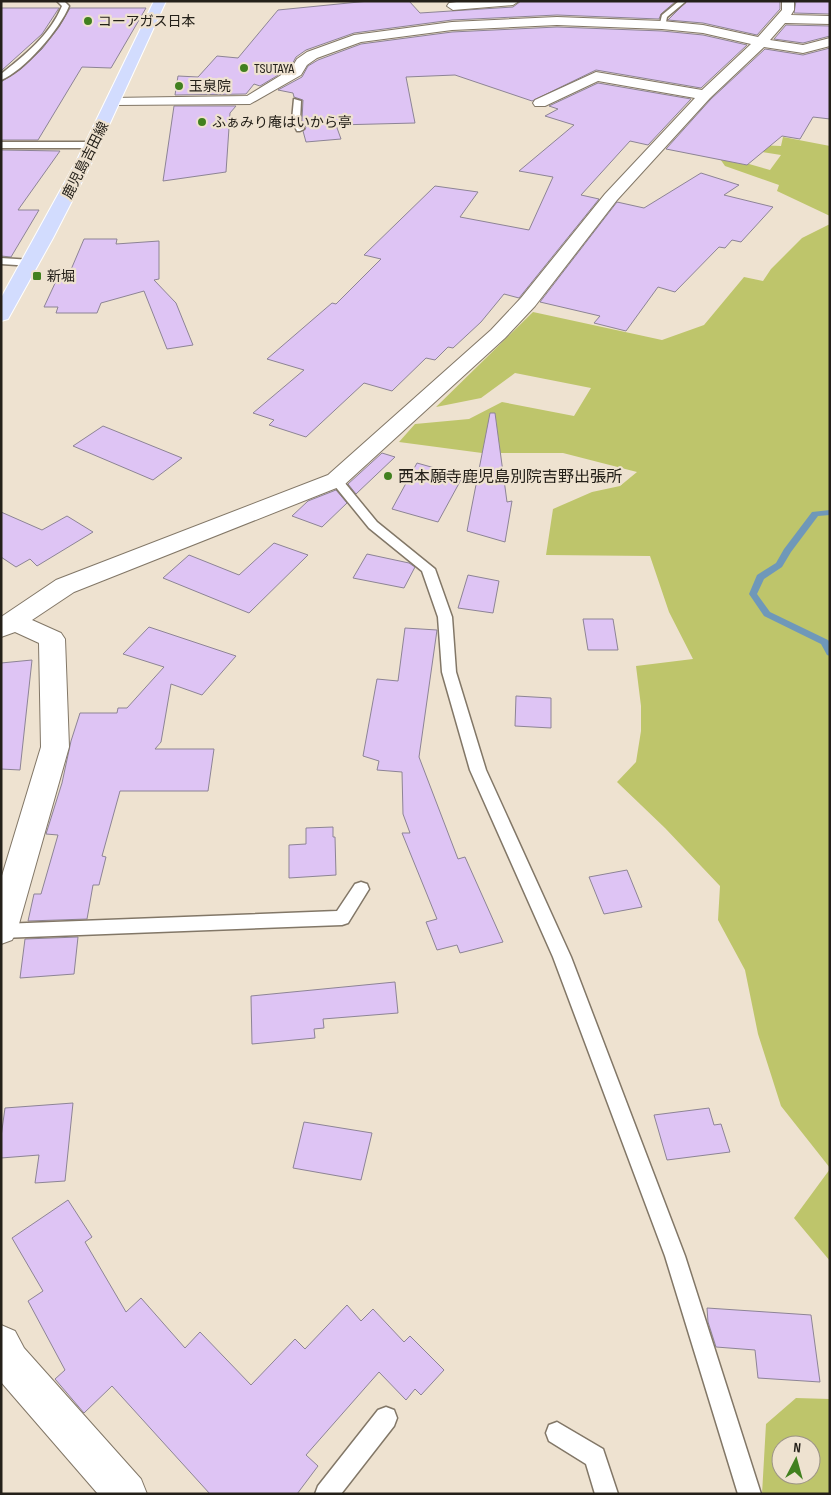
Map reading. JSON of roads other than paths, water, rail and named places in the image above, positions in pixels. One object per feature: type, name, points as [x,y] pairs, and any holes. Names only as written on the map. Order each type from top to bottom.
[{"type":"main road","name":"鹿児島吉田線","points":[[1,315],[32,263],[94,145],[160,1]]},
{"type":"street","points":[[453,6],[513,1]]},
{"type":"street","points":[[519,22],[521,14],[527,6]]},
{"type":"street","points":[[7,625],[66,586],[336,480],[498,334],[528,302],[611,197],[705,95],[762,41],[785,10],[830,20]]},
{"type":"street","points":[[115,101],[250,100],[296,72],[302,62],[312,55],[359,38],[436,28],[519,22],[662,25],[686,26],[788,48],[803,49],[830,42]]},
{"type":"street","points":[[540,103],[596,76],[705,95]]},
{"type":"street","points":[[1,931],[55,747],[52,639],[7,625]]},
{"type":"street","points":[[1,1346],[10,1362],[126,1494]]},
{"type":"lane","points":[[1,78],[26,58],[63,16],[66,6],[60,1]]},
{"type":"lane","points":[[662,25],[664,16],[682,2]]},
{"type":"lane","points":[[297,101],[296,120],[300,129]]},
{"type":"lane","points":[[1,145],[94,145]]},
{"type":"lane","points":[[1,261],[32,263]]},
{"type":"lane","points":[[336,480],[373,525],[428,569],[445,617],[449,672],[478,770],[562,957],[675,1256],[750,1494]]},
{"type":"lane","points":[[1,931],[342,918],[361,888]]},
{"type":"lane","points":[[326,1494],[386,1418]]},
{"type":"lane","points":[[557,1433],[595,1457],[607,1494]]},
{"type":"waterway","points":[[830,512],[815,514],[787,551],[779,565],[760,577],[753,594],[767,614],[825,642],[830,653]]},
{"type":"place","name":"コーアガス日本","points":[[88,21]]},
{"type":"place","name":"TSUTAYA","points":[[244,68]]},
{"type":"place","name":"玉泉院","points":[[179,86]]},
{"type":"place","name":"ふぁみり庵はいから亭","points":[[202,122]]},
{"type":"place","name":"新堀","points":[[37,276]]},
{"type":"place","name":"西本願寺鹿児島別院吉野出張所","points":[[388,476]]}]
